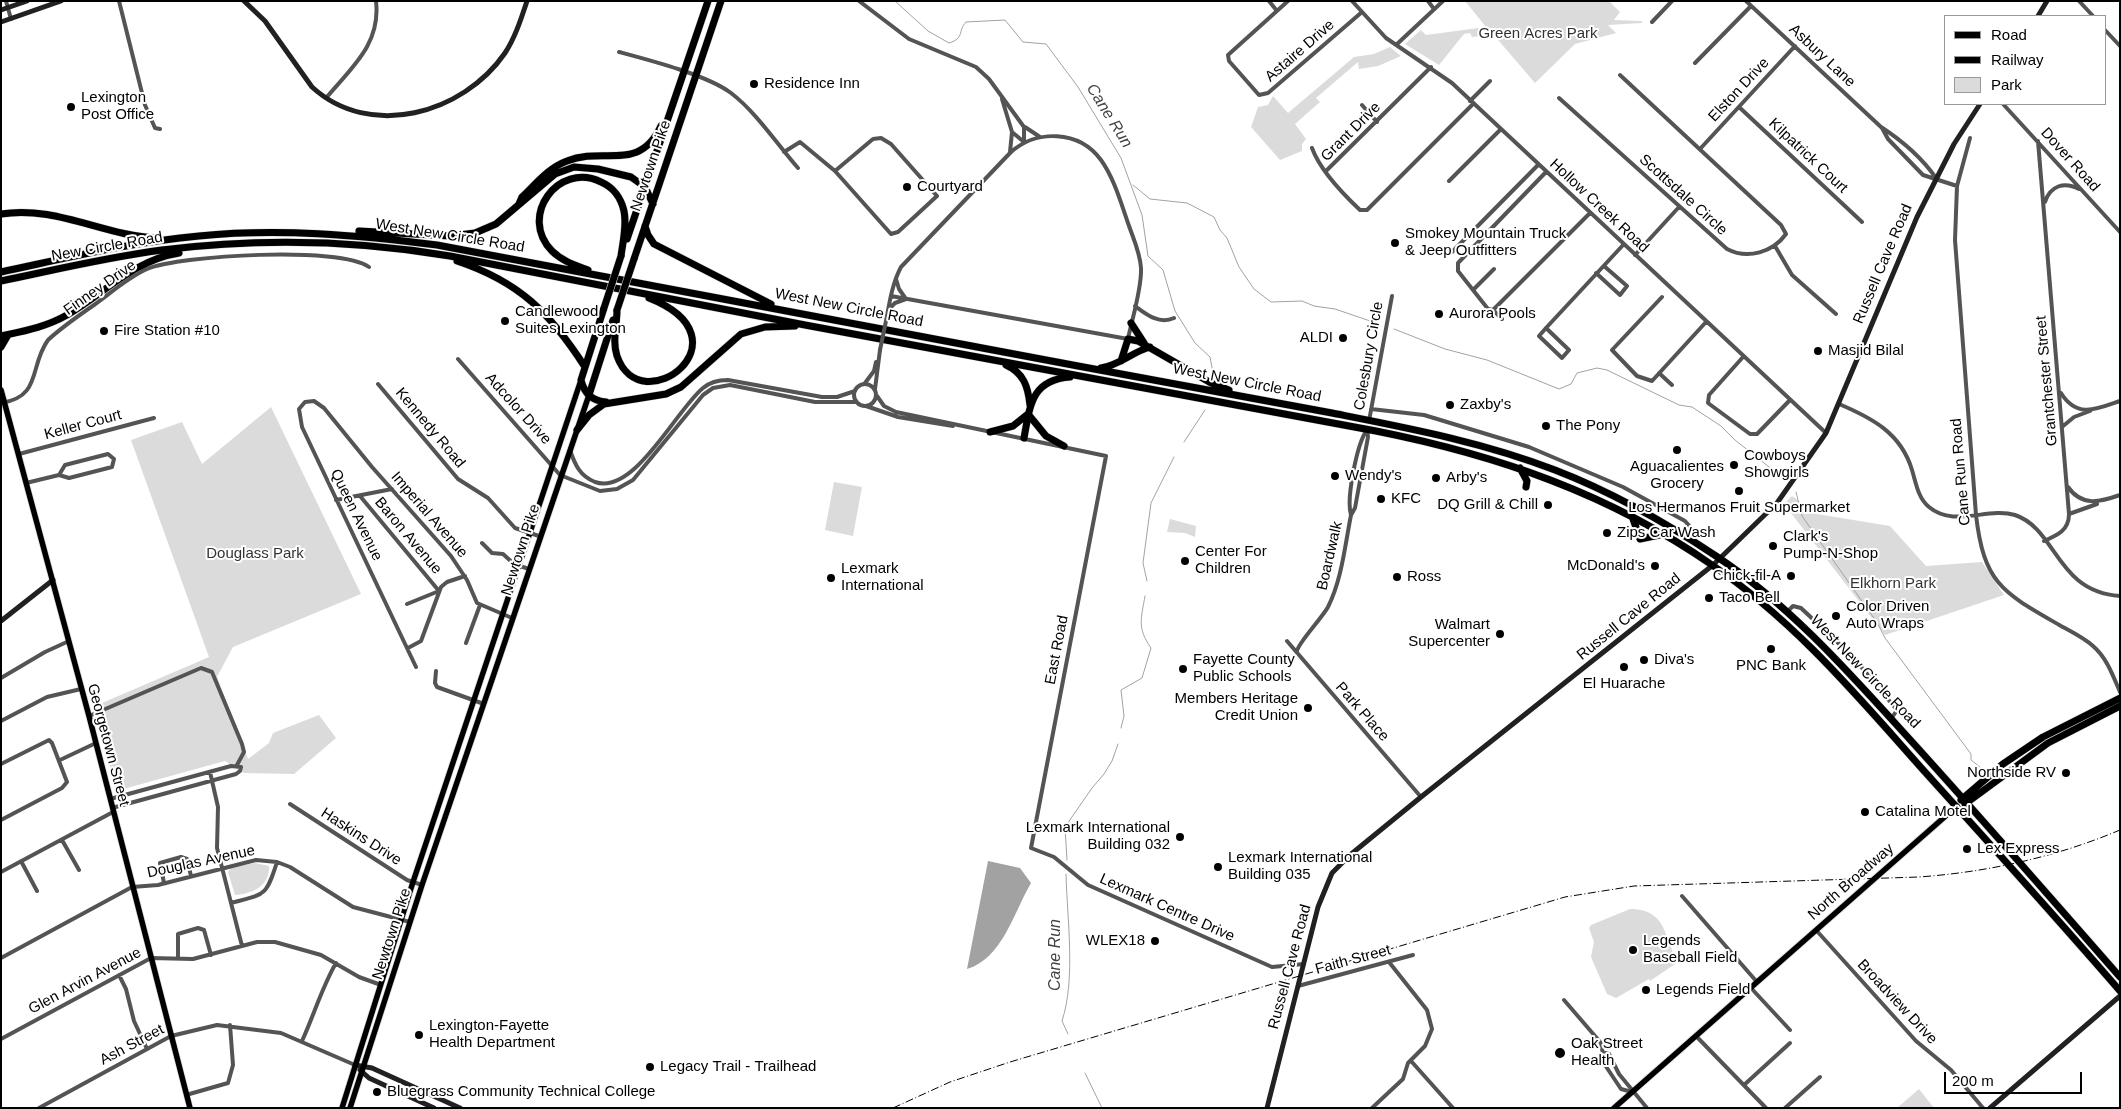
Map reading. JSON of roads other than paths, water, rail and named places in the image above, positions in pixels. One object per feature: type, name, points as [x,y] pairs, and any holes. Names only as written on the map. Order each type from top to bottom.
[{"type":"highway","name":"Newtown Pike","points":[[581,380],[644,187],[708,1]]},
{"type":"highway","name":"Newtown Pike","points":[[589,395],[721,1]]},
{"type":"highway","points":[[518,204],[522,197],[544,175],[568,160],[633,154],[643,150],[656,136],[675,97]]},
{"type":"highway","points":[[344,234],[358,231],[462,235],[486,229],[518,204],[525,202],[555,174],[574,167],[620,173],[631,177],[644,187],[653,204]]},
{"type":"highway","points":[[610,278],[569,263],[556,255],[546,245],[540,233],[539,220],[541,206],[547,195],[564,181],[578,177],[593,179],[612,189],[624,211],[625,230],[621,256]]},
{"type":"highway","points":[[1,214],[38,212],[127,236],[172,239]]},
{"type":"highway","points":[[645,226],[654,244],[778,308]]},
{"type":"highway","name":"West New Circle Road","points":[[172,239],[235,234],[344,234],[437,245],[1369,420],[1482,446],[1556,470],[1625,502],[1720,558],[1821,642],[1962,797],[2120,977]]},
{"type":"highway","name":"New Circle Road","points":[[1,272],[99,251],[172,239]]},
{"type":"highway","name":"West New Circle Road","points":[[219,244],[334,243],[431,253],[1367,430],[1453,448],[1542,475],[1632,516],[1664,534],[1713,565],[1806,642],[1957,806],[2120,990]]},
{"type":"highway","points":[[1,347],[5,336],[31,330],[58,320],[129,271],[147,262],[169,254],[219,244]]},
{"type":"highway","name":"New Circle Road","points":[[1,281],[132,254],[219,244]]},
{"type":"highway","points":[[431,253],[493,274],[519,290],[552,324],[585,367]]},
{"type":"highway","points":[[617,310],[614,340],[617,356],[631,374],[647,381],[656,382],[665,380],[681,370],[690,355],[692,347],[687,323],[670,307],[633,291]]},
{"type":"highway","points":[[1131,323],[1147,345]]},
{"type":"highway","points":[[581,380],[589,395],[598,402],[666,394],[681,387],[741,334],[765,327],[805,325]]},
{"type":"highway","points":[[1121,361],[1128,339],[1147,345],[1211,383],[1246,396]]},
{"type":"highway","points":[[1095,369],[1116,364],[1147,345]]},
{"type":"highway","points":[[994,360],[1013,368],[1027,385],[1030,405]]},
{"type":"highway","points":[[1024,438],[1030,405],[1041,388],[1057,378],[1079,377]]},
{"type":"highway","points":[[1027,385],[1041,388]]},
{"type":"highway","points":[[577,430],[594,410],[610,402]]},
{"type":"highway","points":[[990,432],[1014,426],[1028,414]]},
{"type":"highway","points":[[1028,414],[1046,436],[1064,446]]},
{"type":"highway","points":[[1520,468],[1527,482],[1526,488],[1542,475]]},
{"type":"highway","points":[[1632,516],[1638,526],[1640,539],[1664,534]]},
{"type":"highway","name":"North Broadway","points":[[1957,806],[1962,797],[2003,764],[2043,737],[2120,698]]},
{"type":"highway","points":[[1957,806],[1968,804],[2010,769],[2048,743],[2120,706]]},
{"type":"main road","name":"Newtown Pike","points":[[342,1108],[413,882],[581,380]]},
{"type":"main road","name":"Georgetown Street","points":[[1,390],[3,403],[19,454],[53,580],[80,689],[89,716],[190,1108]]},
{"type":"main road","name":"Newtown Pike","points":[[350,1108],[460,771],[589,395]]},
{"type":"main road","points":[[468,719],[478,722]]},
{"type":"main road","points":[[451,767],[460,771]]},
{"type":"main road","name":"North Broadway","points":[[1614,1108],[1957,806]]},
{"type":"street","points":[[6,1],[11,19]]},
{"type":"street","points":[[1,10],[27,1]]},
{"type":"street","points":[[1,22],[62,1]]},
{"type":"street","points":[[119,1],[145,104],[155,128],[160,129]]},
{"type":"street","points":[[244,1],[265,21],[312,86],[326,98],[358,113],[391,117],[421,110],[460,95],[483,78],[505,53],[514,37],[527,1]]},
{"type":"street","points":[[326,98],[371,41],[378,22],[376,1]]},
{"type":"street","points":[[859,1],[909,39],[976,67],[988,79],[1024,127],[1031,134],[1040,137]]},
{"type":"street","points":[[1269,1],[1277,11]]},
{"type":"street","name":"Astaire Drive","points":[[1288,1],[1228,55],[1229,61],[1259,95],[1268,93],[1362,12]]},
{"type":"street","name":"Hollow Creek Road","points":[[1352,1],[1396,45],[1431,67],[1472,103],[1826,433]]},
{"type":"street","points":[[1428,1],[1434,9]]},
{"type":"street","points":[[1396,45],[1443,1]]},
{"type":"street","points":[[1652,22],[1672,1]]},
{"type":"street","name":"Asbury Lane","points":[[1746,1],[1881,127],[1892,134],[1928,167],[1936,178]]},
{"type":"street","points":[[2039,15],[2047,1]]},
{"type":"street","points":[[2079,1],[2091,15]]},
{"type":"street","points":[[1695,63],[1751,6]]},
{"type":"street","points":[[2106,31],[2120,46]]},
{"type":"street","name":"Elston Drive","points":[[1700,149],[1795,46]]},
{"type":"street","points":[[619,52],[683,72],[718,86],[732,94],[798,168]]},
{"type":"street","name":"Grant Drive","points":[[1431,67],[1326,171],[1356,207],[1360,210],[1366,210],[1472,103]]},
{"type":"street","points":[[1620,75],[1784,229],[1786,234],[1774,246],[1792,275],[1836,314]]},
{"type":"street","points":[[1472,103],[1490,81]]},
{"type":"street","name":"Scottsdale Circle","points":[[1559,98],[1678,207],[1732,252],[1751,254],[1774,246]]},
{"type":"street","points":[[1002,99],[1012,132],[1010,154]]},
{"type":"street","points":[[1362,105],[1377,122]]},
{"type":"street","name":"Russell Cave Road","points":[[1267,1108],[1318,907],[1332,873],[1350,855],[1421,797],[1713,565],[1777,502],[1826,433],[1902,252],[1936,178],[1979,105]]},
{"type":"street","name":"Dover Road","points":[[2004,105],[2120,232]]},
{"type":"street","name":"Kilpatrick Court","points":[[1739,107],[1862,222]]},
{"type":"street","points":[[1024,127],[1024,142]]},
{"type":"street","name":"Asbury Lane","points":[[1881,127],[1888,139],[1911,165],[1924,175],[1936,178]]},
{"type":"street","points":[[1449,181],[1500,130]]},
{"type":"street","points":[[1012,132],[1024,142]]},
{"type":"street","points":[[891,296],[1128,339],[1141,270],[1139,256],[1123,208],[1103,163],[1093,151],[1077,141],[1060,136],[1040,137],[1024,142],[917,248],[901,267],[896,277],[891,296],[880,350],[875,388],[877,396],[884,406],[896,412],[1064,446]]},
{"type":"street","points":[[784,152],[800,142],[835,171],[891,234],[898,232],[937,196],[891,144],[881,138],[872,139],[835,171]]},
{"type":"street","name":"Cane Run Road","points":[[1970,138],[1956,186],[1955,257],[1976,515],[1981,551],[1994,578],[2021,602],[2094,646],[2108,664],[2120,692]]},
{"type":"street","name":"Grantchester Street","points":[[2038,141],[2070,514]]},
{"type":"street","points":[[1312,148],[1316,158],[1326,171]]},
{"type":"street","points":[[1452,252],[1538,165]]},
{"type":"street","points":[[1502,319],[1493,310],[1488,309],[1458,271],[1458,263],[1546,172]]},
{"type":"street","points":[[1936,178],[1956,186]]},
{"type":"street","points":[[2044,206],[2051,191],[2060,186],[2074,186],[2083,191]]},
{"type":"street","points":[[1635,255],[1678,207]]},
{"type":"street","points":[[1493,310],[1590,213]]},
{"type":"street","points":[[1546,328],[1570,350],[1562,358],[1539,336],[1546,328],[1624,244]]},
{"type":"street","name":"Finney Drive","points":[[3,403],[19,398],[30,388],[40,352],[48,340],[129,279],[149,269],[190,260],[274,256],[348,258],[368,267]]},
{"type":"street","points":[[1596,274],[1620,295],[1627,286],[1604,266]]},
{"type":"street","points":[[1473,290],[1494,269]]},
{"type":"street","points":[[896,277],[899,288],[906,299]]},
{"type":"street","name":"Colesbury Circle","points":[[1369,420],[1392,296]]},
{"type":"street","points":[[1662,297],[1612,350],[1637,376],[1652,382],[1706,322]]},
{"type":"street","points":[[887,316],[892,306],[906,299]]},
{"type":"street","points":[[1135,306],[1152,318],[1168,321],[1174,318]]},
{"type":"street","points":[[570,448],[575,466],[583,475],[602,484],[608,484],[623,479],[639,465],[693,398],[711,383],[728,380],[830,398],[854,391],[858,386],[865,383],[874,371],[880,350]]},
{"type":"street","points":[[1743,357],[1709,395],[1708,403],[1750,434],[1757,434],[1790,400]]},
{"type":"street","name":"Adcolor Drive","points":[[458,359],[560,475]]},
{"type":"street","points":[[1660,373],[1672,385]]},
{"type":"street","points":[[865,383],[875,388]]},
{"type":"street","name":"Kennedy Road","points":[[378,384],[458,479],[488,498],[513,527],[529,534],[540,536]]},
{"type":"street","points":[[560,475],[600,491],[626,486],[703,395],[719,386],[730,385],[815,402],[856,402],[898,417],[941,425],[961,426]]},
{"type":"street","points":[[854,391],[856,402]]},
{"type":"street","points":[[2060,391],[2070,404],[2093,411]]},
{"type":"street","points":[[866,406],[874,402],[877,396]]},
{"type":"street","name":"Queen Avenue","points":[[331,417],[324,408],[314,401],[305,402],[299,409],[302,427],[416,667]]},
{"type":"street","points":[[2062,427],[2074,417],[2120,401]]},
{"type":"street","points":[[1839,404],[1874,420],[1896,439],[1907,458],[1920,495],[1929,507],[1944,515],[2015,515],[2028,522],[2077,580],[2092,590],[2120,596]]},
{"type":"street","points":[[1371,409],[1424,415],[1560,459],[1623,487],[1683,520],[1692,528],[1690,539]]},
{"type":"street","name":"Imperial Avenue","points":[[331,417],[451,556],[465,576],[474,598],[480,605]]},
{"type":"street","name":"Keller Court","points":[[19,454],[154,418]]},
{"type":"street","name":"Boardwalk","points":[[1297,651],[1299,645],[1318,623],[1332,600],[1351,515],[1355,508],[1368,437],[1369,420]]},
{"type":"street","name":"East Road","points":[[1031,848],[1106,456],[1064,446]]},
{"type":"street","points":[[26,483],[59,474],[69,478],[112,467],[114,459],[108,454],[65,465],[59,474]]},
{"type":"street","points":[[2067,485],[2082,498],[2099,503]]},
{"type":"street","points":[[336,500],[392,489]]},
{"type":"street","points":[[2044,541],[2064,530],[2070,514],[2120,495]]},
{"type":"street","name":"Baron Avenue","points":[[360,496],[439,591]]},
{"type":"street","points":[[482,543],[492,553],[503,554],[512,563],[529,569]]},
{"type":"street","points":[[408,648],[422,641],[443,584],[465,576]]},
{"type":"street","points":[[1,621],[53,580]]},
{"type":"street","points":[[407,604],[439,591]]},
{"type":"street","points":[[466,643],[480,605],[512,618]]},
{"type":"street","points":[[1787,612],[1793,606],[1801,608],[1846,651],[1898,710],[1892,719]]},
{"type":"street","points":[[1,678],[45,652],[69,641]]},
{"type":"street","name":"Park Place","points":[[1286,641],[1297,651],[1421,797]]},
{"type":"street","points":[[89,716],[201,668],[212,672],[242,744],[244,752],[237,765],[110,799]]},
{"type":"street","points":[[436,671],[434,683],[437,687],[484,704]]},
{"type":"street","points":[[1,721],[47,697],[80,689]]},
{"type":"street","points":[[1,764],[49,740],[67,777],[66,785],[1,820]]},
{"type":"street","points":[[60,760],[96,743]]},
{"type":"street","points":[[1,872],[62,840],[113,810],[236,774],[240,771],[241,767],[237,765]]},
{"type":"street","points":[[210,772],[218,807],[217,848],[242,946]]},
{"type":"street","name":"Haskins Drive","points":[[290,804],[413,882],[422,885]]},
{"type":"street","points":[[62,840],[79,870]]},
{"type":"street","name":"Lexmark Centre Drive","points":[[1031,848],[1054,857],[1088,885],[1263,964],[1272,967],[1304,964]]},
{"type":"street","points":[[164,883],[160,864],[181,857],[187,859],[191,876]]},
{"type":"street","name":"Douglas Avenue","points":[[1,958],[132,886],[164,883],[256,860],[277,862],[290,868],[353,907],[410,922]]},
{"type":"street","points":[[21,861],[37,891]]},
{"type":"street","points":[[231,903],[262,894],[270,884],[277,862]]},
{"type":"street","points":[[1682,896],[1757,982]]},
{"type":"street","points":[[178,958],[178,934],[198,928],[204,930],[211,955]]},
{"type":"street","name":"Broadview Drive","points":[[1816,930],[1916,1041],[1951,1070],[1983,1108]]},
{"type":"street","name":"Glen Arvin Avenue","points":[[1,1040],[150,958],[193,960],[257,942],[275,942],[321,955],[358,977],[381,985]]},
{"type":"street","name":"Faith Street","points":[[1298,986],[1413,955]]},
{"type":"street","points":[[1372,1108],[1400,1082],[1411,1061],[1428,1040],[1432,1029],[1431,1019],[1427,1010],[1388,962]]},
{"type":"street","points":[[302,1040],[336,963]]},
{"type":"street","points":[[119,976],[126,988],[134,1021],[147,1049]]},
{"type":"street","points":[[1751,988],[1790,1030]]},
{"type":"street","points":[[1990,1108],[1997,1106],[2120,996]]},
{"type":"street","points":[[1564,1000],[1601,1043],[1605,1053],[1605,1065],[1621,1089],[1632,1092]]},
{"type":"street","name":"Ash Street","points":[[39,1108],[171,1036],[217,1025],[274,1031],[302,1040],[354,1065]]},
{"type":"street","points":[[186,1095],[228,1083],[233,1065],[230,1025]]},
{"type":"street","points":[[1696,1036],[1766,1108]]},
{"type":"street","points":[[1744,1085],[1790,1043]]},
{"type":"street","points":[[1605,1053],[1610,1054],[1616,1070],[1632,1092],[1647,1108]]},
{"type":"street","points":[[1411,1061],[1453,1108]]},
{"type":"street","points":[[354,1065],[460,1108]]},
{"type":"street","points":[[363,1069],[434,1108]]},
{"type":"street","points":[[1786,1108],[1820,1077]]},
{"type":"waterway","name":"Cane Run","points":[[895,1],[928,31],[949,43],[959,37],[966,22],[1005,20],[1023,42],[1046,44],[1078,87],[1121,158],[1142,215],[1148,256],[1163,270],[1175,311],[1195,343],[1210,357],[1213,373]]},
{"type":"waterway","points":[[1133,185],[1150,199],[1187,203],[1214,217],[1220,230],[1227,238],[1239,267],[1254,289],[1271,302],[1302,301],[1314,306],[1335,309],[1379,324]]},
{"type":"waterway","points":[[1394,329],[1445,349],[1487,360],[1559,389],[1571,384],[1577,373],[1597,368],[1607,370],[1679,405],[1692,407],[1721,426],[1735,440],[1783,478]]},
{"type":"waterway","name":"Cane Run","points":[[1184,442],[1205,410]]},
{"type":"waterway","name":"Cane Run","points":[[1147,581],[1143,563],[1151,503],[1174,457]]},
{"type":"waterway","points":[[1796,492],[1802,516],[1878,624],[1885,638],[1971,754],[1971,760],[1980,767]]},
{"type":"waterway","name":"Cane Run","points":[[1121,728],[1124,716],[1121,690],[1142,678],[1151,648],[1144,635],[1141,623],[1145,596]]},
{"type":"waterway","name":"Cane Run","points":[[1067,860],[1065,827],[1104,774],[1112,761],[1118,744]]},
{"type":"waterway","name":"Cane Run","points":[[1066,874],[1070,967],[1069,986],[1062,1021],[1068,1034]]},
{"type":"waterway","name":"Cane Run","points":[[1085,1073],[1102,1108]]},
{"type":"railway","points":[[893,1108],[950,1082],[1010,1062],[1565,897],[1634,886],[1945,875],[2021,862],[2096,840],[2120,830]]},
{"type":"place","name":"Residence Inn","points":[[754,84]]},
{"type":"place","name":"Lexington Post Office","points":[[71,107]]},
{"type":"place","name":"Courtyard","points":[[907,187]]},
{"type":"place","name":"Smokey Mountain Truck & Jeep Outfitters","points":[[1395,243]]},
{"type":"place","name":"Aurora Pools","points":[[1439,314]]},
{"type":"place","name":"Candlewood Suites Lexington","points":[[505,321]]},
{"type":"place","name":"Fire Station #10","points":[[104,331]]},
{"type":"place","name":"ALDI","points":[[1343,338]]},
{"type":"place","name":"Masjid Bilal","points":[[1818,351]]},
{"type":"place","name":"Zaxby's","points":[[1450,405]]},
{"type":"place","name":"The Pony","points":[[1546,426]]},
{"type":"place","name":"Aguacalientes Grocery","points":[[1677,450]]},
{"type":"place","name":"Cowboys Showgirls","points":[[1734,465]]},
{"type":"place","name":"Wendy's","points":[[1335,476]]},
{"type":"place","name":"Arby's","points":[[1436,478]]},
{"type":"place","name":"Los Hermanos Fruit Supermarket","points":[[1739,491]]},
{"type":"place","name":"KFC","points":[[1381,499]]},
{"type":"place","name":"DQ Grill & Chill","points":[[1548,505]]},
{"type":"place","name":"Zips Car Wash","points":[[1607,533]]},
{"type":"place","name":"Clark's Pump-N-Shop","points":[[1773,546]]},
{"type":"place","name":"Center For Children","points":[[1185,561]]},
{"type":"place","name":"McDonald's","points":[[1655,566]]},
{"type":"place","name":"Chick-fil-A","points":[[1791,576]]},
{"type":"place","name":"Ross","points":[[1397,577]]},
{"type":"place","name":"Lexmark International","points":[[831,578]]},
{"type":"place","name":"Taco Bell","points":[[1709,598]]},
{"type":"place","name":"Color Driven Auto Wraps","points":[[1836,616]]},
{"type":"place","name":"Walmart Supercenter","points":[[1500,634]]},
{"type":"place","name":"PNC Bank","points":[[1771,649]]},
{"type":"place","name":"Diva's","points":[[1644,660]]},
{"type":"place","name":"El Huarache","points":[[1624,667]]},
{"type":"place","name":"Fayette County Public Schools","points":[[1183,669]]},
{"type":"place","name":"Members Heritage Credit Union","points":[[1308,708]]},
{"type":"place","name":"Northside RV","points":[[2066,773]]},
{"type":"place","name":"Catalina Motel","points":[[1865,812]]},
{"type":"place","name":"Lexmark International Building 032","points":[[1180,837]]},
{"type":"place","name":"Lex Express","points":[[1967,849]]},
{"type":"place","name":"Lexmark International Building 035","points":[[1218,867]]},
{"type":"place","name":"WLEX18","points":[[1155,941]]},
{"type":"place","name":"Legends Baseball Field","points":[[1633,950]]},
{"type":"place","name":"Legends Field","points":[[1646,990]]},
{"type":"place","name":"Lexington-Fayette Health Department","points":[[419,1035]]},
{"type":"place","name":"Oak Street Health","points":[[1560,1053]]},
{"type":"place","name":"Legacy Trail - Trailhead","points":[[650,1067]]},
{"type":"place","name":"Bluegrass Community Technical College","points":[[377,1092]]},
{"type":"park label","name":"Green Acres Park","points":[[1538,34]]},
{"type":"park label","name":"Douglass Park","points":[[255,554]]},
{"type":"park label","name":"Elkhorn Park","points":[[1893,584]]}]
